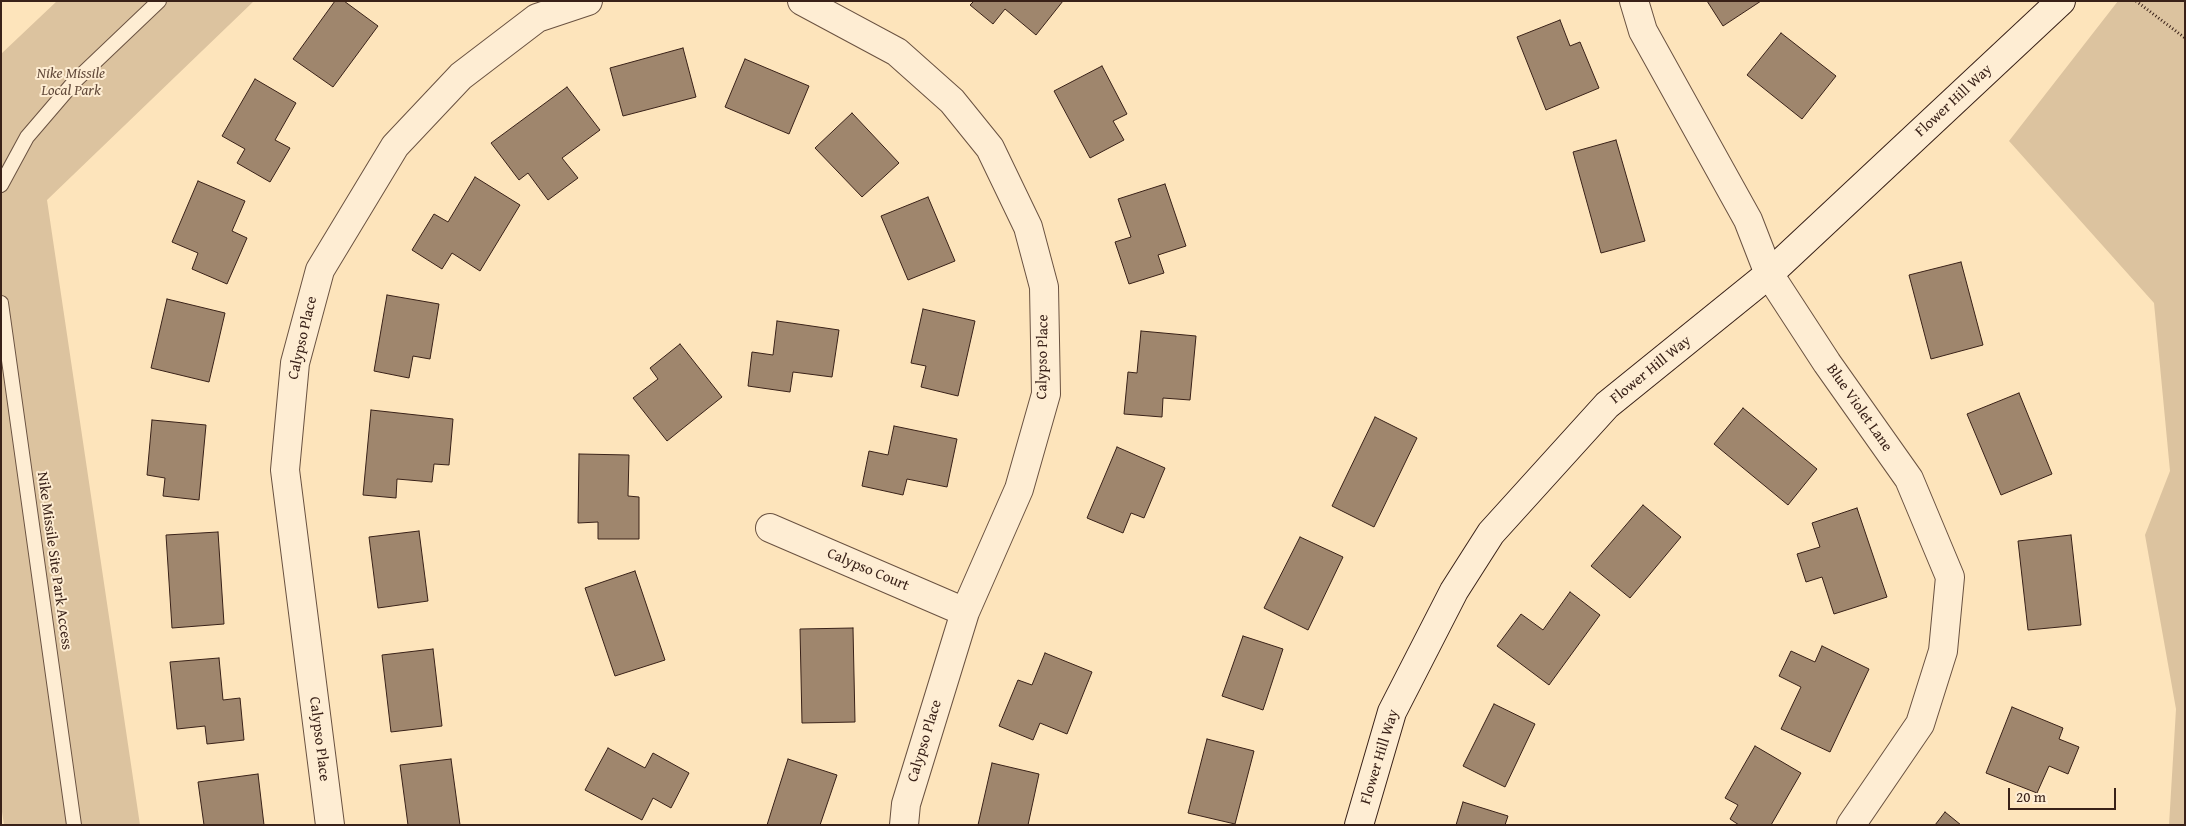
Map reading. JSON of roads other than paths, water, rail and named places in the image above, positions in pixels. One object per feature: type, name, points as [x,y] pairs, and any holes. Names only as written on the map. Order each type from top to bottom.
[{"type":"street","name":"Calypso Place","points":[[330,825],[285,470],[295,363],[320,270],[395,146],[460,76],[537,18],[588,1]]},
{"type":"street","name":"Calypso Place","points":[[802,1],[897,52],[952,101],[990,148],[1028,227],[1044,287],[1046,394],[1020,489],[965,612],[906,804],[904,825]]},
{"type":"street","name":"Blue Violet Lane","points":[[1634,1],[1643,31],[1748,220],[1770,274],[1827,363],[1910,479],[1950,577],[1943,651],[1920,724],[1851,825]]},
{"type":"street","name":"Flower Hill Way","points":[[1359,825],[1392,712],[1454,591],[1491,533],[1607,405],[1770,274],[2061,1]]},
{"type":"street","name":"Calypso Court","points":[[770,528],[965,612]]},
{"type":"lane","points":[[1,185],[27,137],[75,81],[159,1]]},
{"type":"lane","name":"Nike Missile Site Park Access","points":[[1,303],[74,825]]},
{"type":"park label","name":"Nike Missile Local Park","points":[[71,82]]}]
